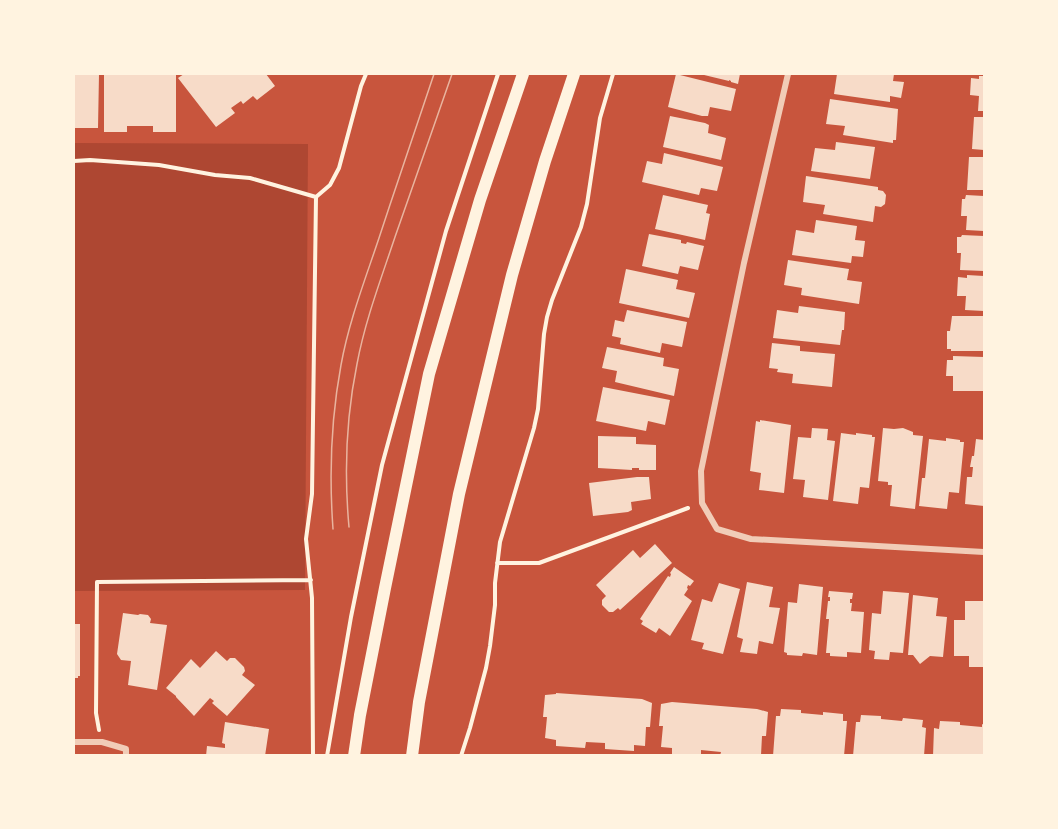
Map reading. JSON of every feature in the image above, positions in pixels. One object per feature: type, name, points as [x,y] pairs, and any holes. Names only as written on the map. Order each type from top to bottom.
[{"type":"main road","points":[[354,756],[360,714],[429,374],[480,200],[523,74]]},
{"type":"main road","points":[[412,756],[418,702],[459,494],[512,274],[574,74]]},
{"type":"street","points":[[788,74],[744,263],[701,471],[702,503],[717,529],[751,539],[984,552]]},
{"type":"street","points":[[74,742],[102,742],[126,749],[126,756]]},
{"type":"path","points":[[313,756],[312,609],[306,539],[312,494],[316,197],[330,185],[339,168],[366,74]]},
{"type":"path","points":[[461,756],[486,668],[492,636],[500,542],[534,428],[547,317],[581,227],[587,204],[600,118],[613,74]]},
{"type":"path","points":[[74,161],[159,165],[215,175],[250,178],[316,197]]},
{"type":"path","points":[[497,563],[539,563],[702,503]]},
{"type":"path","points":[[102,742],[96,713],[97,582],[311,580]]},
{"type":"shaded area","points":[[74,143],[308,144],[305,590],[74,591]]},
{"type":"building","points":[[74,74],[99,74],[98,128],[75,128]]},
{"type":"building","points":[[104,74],[176,74],[176,132],[153,132],[153,126],[127,126],[127,132],[104,132]]},
{"type":"building","points":[[184,74],[266,74],[275,86],[257,100],[253,96],[243,104],[241,101],[231,108],[235,113],[216,127],[178,78]]},
{"type":"building","points":[[676,74],[736,89],[731,111],[710,107],[708,116],[702,116],[668,107]]},
{"type":"building","points":[[700,74],[740,74],[738,84]]},
{"type":"building","points":[[837,74],[894,74],[893,81],[904,82],[901,98],[890,96],[890,102],[834,94]]},
{"type":"building","points":[[979,76],[984,76],[984,111],[978,111],[979,96],[970,95],[971,78],[979,79]]},
{"type":"building","points":[[830,99],[898,109],[896,140],[893,140],[893,143],[843,135],[845,126],[826,124]]},
{"type":"building","points":[[670,116],[705,123],[709,125],[708,133],[726,138],[721,160],[663,147]]},
{"type":"building","points":[[974,117],[984,117],[984,150],[972,149]]},
{"type":"building","points":[[836,142],[875,147],[870,179],[811,171],[815,148],[835,150]]},
{"type":"building","points":[[664,153],[723,167],[717,191],[701,188],[699,195],[642,182],[647,161],[662,164]]},
{"type":"building","points":[[969,157],[984,157],[984,190],[967,190]]},
{"type":"building","points":[[806,176],[878,187],[878,190],[883,191],[886,195],[885,204],[881,207],[875,206],[873,222],[823,214],[825,205],[803,202]]},
{"type":"building","points":[[663,195],[708,205],[706,213],[710,214],[705,240],[655,229]]},
{"type":"building","points":[[966,195],[984,196],[984,231],[966,230],[967,216],[961,216],[962,199],[965,199]]},
{"type":"building","points":[[816,220],[857,226],[855,240],[865,241],[863,257],[852,256],[851,263],[792,255],[796,230],[814,233]]},
{"type":"building","points":[[649,234],[681,240],[681,243],[704,246],[698,270],[680,266],[678,274],[642,266]]},
{"type":"building","points":[[962,235],[984,236],[984,271],[960,270],[961,253],[957,253],[957,237]]},
{"type":"building","points":[[788,260],[849,269],[847,280],[862,282],[859,304],[801,295],[802,288],[784,285]]},
{"type":"building","points":[[626,269],[678,280],[676,289],[695,293],[689,318],[619,303]]},
{"type":"building","points":[[967,275],[984,276],[984,311],[965,310],[966,296],[957,296],[958,277],[967,278]]},
{"type":"building","points":[[799,306],[845,312],[840,345],[773,338],[777,310],[798,313]]},
{"type":"building","points":[[627,310],[687,322],[682,347],[662,343],[660,353],[620,344],[621,338],[612,336],[615,320],[624,322]]},
{"type":"building","points":[[952,316],[984,316],[984,351],[947,349],[947,331],[950,331]]},
{"type":"building","points":[[772,343],[800,346],[800,351],[835,354],[832,387],[792,383],[793,374],[777,372],[778,369],[769,368]]},
{"type":"building","points":[[607,347],[664,358],[663,366],[679,369],[674,396],[615,382],[617,371],[602,368]]},
{"type":"building","points":[[953,356],[984,357],[984,391],[953,391],[953,376],[946,376],[947,360],[953,360]]},
{"type":"building","points":[[603,387],[670,400],[665,425],[648,421],[646,431],[596,421]]},
{"type":"building","points":[[760,420],[791,425],[784,493],[759,490],[761,473],[750,471],[756,421],[760,422]]},
{"type":"building","points":[[812,428],[828,429],[827,440],[835,441],[828,500],[803,497],[805,480],[793,479],[798,437],[811,438]]},
{"type":"building","points":[[883,428],[903,428],[913,432],[913,435],[923,436],[915,509],[890,506],[892,485],[878,481]]},
{"type":"building","points":[[841,433],[875,437],[869,488],[860,487],[858,504],[833,501]]},
{"type":"building","points":[[598,436],[636,437],[636,444],[656,445],[656,470],[598,468]]},
{"type":"building","points":[[946,438],[964,442],[959,493],[949,492],[947,509],[919,506],[922,478],[925,478],[929,439],[946,441]]},
{"type":"building","points":[[976,439],[984,440],[984,506],[965,504],[967,477],[972,477],[973,467],[970,467]]},
{"type":"building","points":[[649,477],[651,499],[631,502],[632,510],[628,512],[593,516],[589,483]]},
{"type":"building","points":[[655,544],[672,563],[620,610],[618,608],[609,612],[602,605],[602,600],[606,596],[596,585],[633,550],[640,558]]},
{"type":"building","points":[[674,567],[694,581],[690,586],[688,585],[684,595],[692,601],[670,636],[659,628],[656,633],[641,624],[643,621],[640,619],[668,576],[670,577]]},
{"type":"building","points":[[747,582],[773,587],[769,607],[780,608],[773,644],[759,641],[757,654],[740,652],[743,639],[737,637]]},
{"type":"building","points":[[719,583],[740,589],[723,654],[702,649],[704,643],[691,640],[702,599],[712,602]]},
{"type":"building","points":[[799,584],[823,587],[817,655],[803,653],[802,656],[787,655],[784,652],[788,602],[797,603]]},
{"type":"building","points":[[829,591],[853,593],[850,599],[851,611],[864,612],[861,653],[847,652],[847,657],[830,656],[830,653],[826,653]]},
{"type":"building","points":[[883,591],[909,593],[903,653],[890,652],[889,660],[874,659],[875,651],[869,650],[872,613],[881,614]]},
{"type":"building","points":[[913,595],[938,598],[936,616],[947,617],[943,657],[930,656],[920,664],[913,655],[908,655]]},
{"type":"building","points":[[965,601],[984,601],[984,667],[969,667],[969,656],[954,656],[954,620],[965,620]]},
{"type":"building","points":[[123,613],[148,615],[151,619],[150,623],[167,625],[157,690],[128,685],[131,661],[121,660],[117,654]]},
{"type":"building","points":[[74,624],[80,624],[80,676],[78,678],[74,678]]},
{"type":"building","points":[[216,651],[227,661],[235,658],[244,667],[245,671],[242,675],[255,685],[227,716],[212,703],[214,701],[210,698],[194,716],[166,688],[191,659],[200,668]]},
{"type":"building","points":[[556,693],[642,699],[652,703],[650,727],[646,727],[645,746],[634,745],[634,751],[605,749],[605,743],[586,742],[585,748],[556,746],[556,740],[545,738],[547,717],[543,717],[545,695]]},
{"type":"building","points":[[672,702],[757,709],[768,712],[766,736],[762,736],[761,755],[720,756],[721,752],[701,750],[701,756],[672,755],[672,748],[661,747],[663,726],[659,726],[661,704]]},
{"type":"building","points":[[781,709],[801,710],[801,713],[823,715],[823,712],[843,714],[843,721],[847,721],[844,756],[773,756],[776,716],[780,716]]},
{"type":"building","points":[[861,715],[881,716],[881,719],[902,721],[903,718],[923,720],[922,727],[926,728],[924,756],[853,756],[856,722],[860,722]]},
{"type":"building","points":[[940,721],[960,722],[960,725],[982,727],[982,724],[984,725],[984,756],[933,756],[934,728],[939,729]]},
{"type":"building","points":[[225,722],[269,729],[265,756],[206,756],[207,746],[225,748],[225,744],[222,743]]},
{"type":"tram line","points":[[333,529],[331,488],[333,426],[344,349],[434,74]]},
{"type":"tram line","points":[[349,527],[347,445],[350,405],[360,348],[379,284],[452,74]]}]
